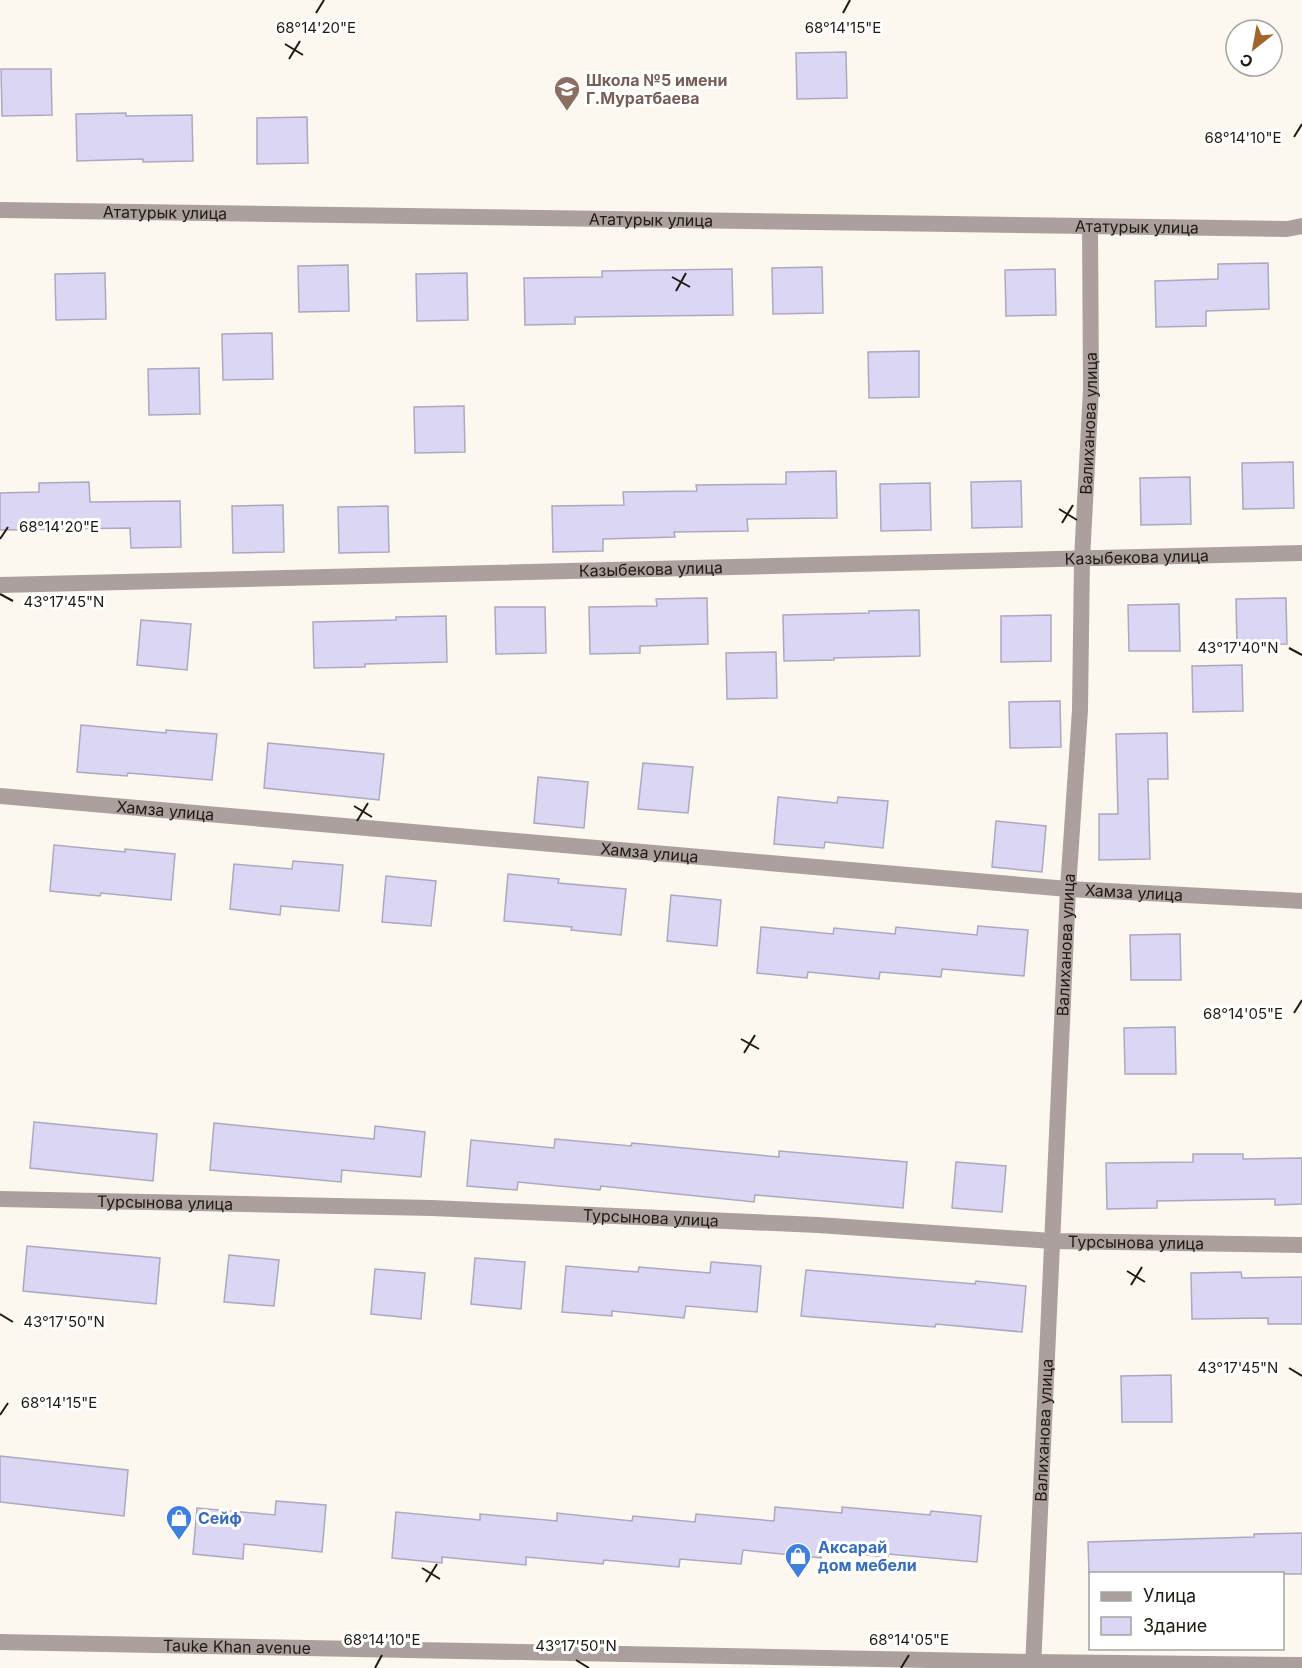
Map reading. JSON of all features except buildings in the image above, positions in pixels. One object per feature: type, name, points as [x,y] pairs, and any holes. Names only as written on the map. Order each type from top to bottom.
[{"type":"street","name":"Ататурык улица","points":[[0,210],[1287,229],[1302,226]]},
{"type":"street","name":"Валиханова улица","points":[[1033,1665],[1068,889],[1080,710],[1082,559],[1091,389],[1090,226]]},
{"type":"street","name":"Казыбекова улица","points":[[0,585],[1302,553]]},
{"type":"street","name":"Хамза улица","points":[[0,796],[1068,889],[1302,901]]},
{"type":"street","name":"Турсынова улица","points":[[0,1199],[443,1209],[818,1226],[1052,1241],[1302,1245]]},
{"type":"street","name":"Tauke Khan avenue","points":[[0,1642],[1033,1665],[1302,1665]]},
{"type":"place","name":"Школа №5 имени Г.Муратбаева","points":[[567,112]]},
{"type":"place","name":"Сейф","points":[[179,1541]]},
{"type":"place","name":"Аксарай дом мебели","points":[[798,1579]]}]
